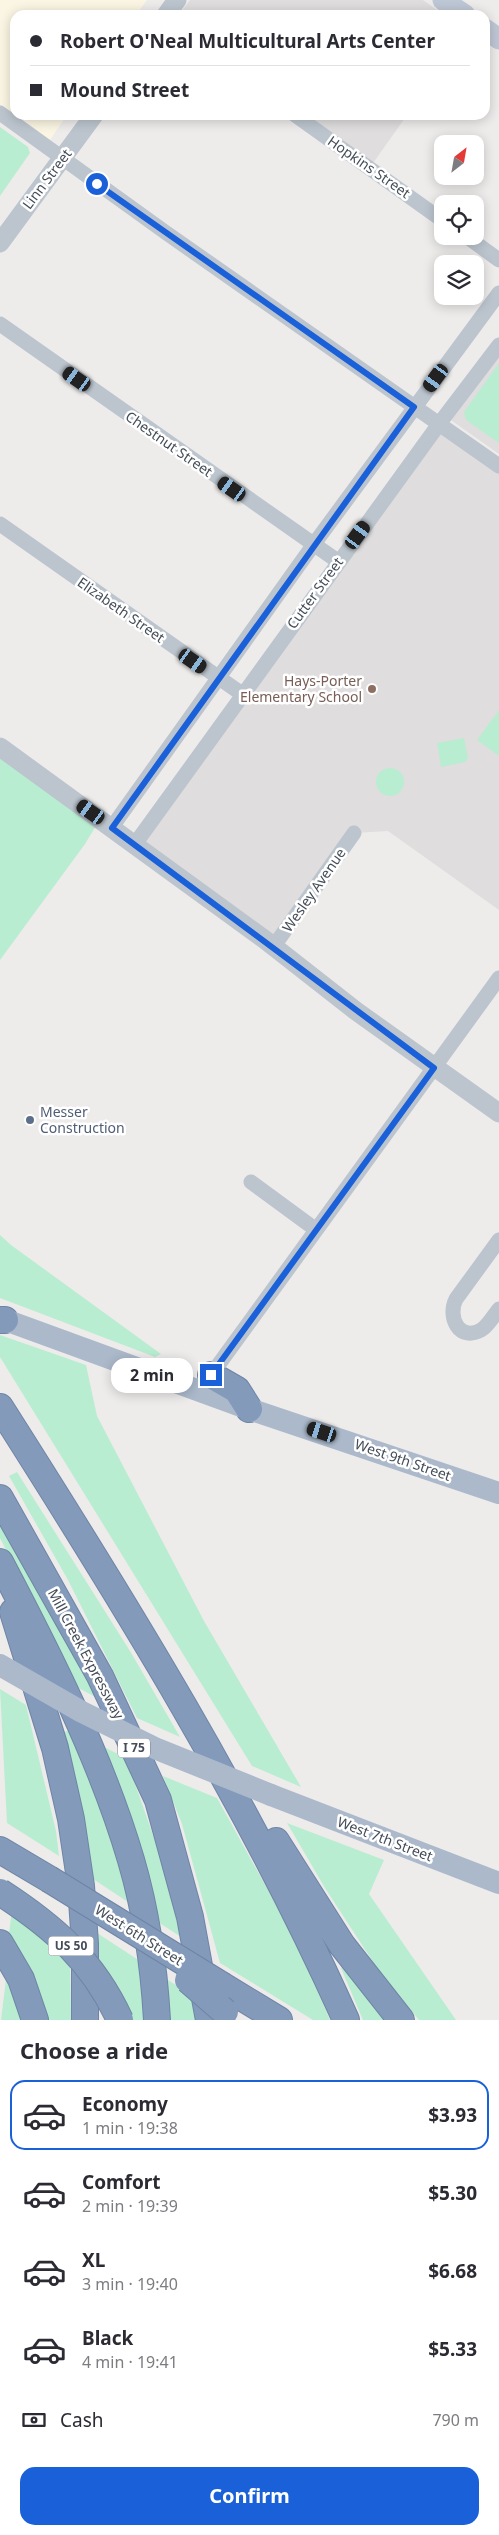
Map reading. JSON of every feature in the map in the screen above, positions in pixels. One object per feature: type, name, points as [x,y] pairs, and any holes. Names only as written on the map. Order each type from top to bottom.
[{"type":"highway","points":[[211,1375],[237,1390],[249,1409]]},
{"type":"highway","points":[[0,1407],[204,1740],[285,1892],[346,2020]]},
{"type":"highway","name":"Mill Creek Expressway","points":[[0,1498],[100,1676],[158,1800],[190,1917],[223,2010]]},
{"type":"highway","points":[[0,1562],[41,1640],[88,1746],[131,1859],[143,1907],[157,2020]]},
{"type":"highway","points":[[0,1579],[16,1621],[55,1748],[71,1819],[81,1886],[85,1935],[86,2020]]},
{"type":"highway","points":[[204,1740],[256,1810],[342,1945],[401,2020]]},
{"type":"highway","name":"West 6th Street","points":[[0,1850],[113,1919],[223,2010]]},
{"type":"highway","points":[[0,1859],[49,1879]]},
{"type":"highway","name":"US 50","points":[[0,1892],[53,1928],[72,1948],[103,1986],[120,2020]]},
{"type":"highway","points":[[4,1948],[22,1980],[36,2020]]},
{"type":"highway","points":[[223,2010],[279,2020]]},
{"type":"main road","points":[[443,0],[458,10]]},
{"type":"main road","name":"West 9th Street","points":[[2,1320],[249,1409],[499,1493]]},
{"type":"main road","name":"West 7th Street","points":[[0,1665],[82,1712],[157,1749],[499,1883]]},
{"type":"street","points":[[0,113],[499,466]]},
{"type":"street","name":"Linn Street","points":[[0,243],[90,120]]},
{"type":"street","name":"Hopkins Street","points":[[302,120],[434,214]]},
{"type":"street","points":[[478,245],[499,260]]},
{"type":"street","name":"Cutter Street","points":[[112,828],[220,679],[314,544],[499,293]]},
{"type":"street","name":"Chestnut Street","points":[[0,324],[339,562]]},
{"type":"street","name":"Cutter Street","points":[[134,844],[439,424],[499,345]]},
{"type":"street","name":"Elizabeth Street","points":[[0,524],[242,694]]},
{"type":"street","points":[[0,747],[274,946],[356,1011],[499,1113]]},
{"type":"street","name":"Wesley Avenue","points":[[274,946],[354,833]]},
{"type":"street","points":[[211,1375],[315,1228],[499,978]]},
{"type":"street","points":[[251,1182],[315,1228]]},
{"type":"street","points":[[499,1240],[456,1299],[452,1306],[452,1318],[461,1330],[473,1332],[482,1329],[499,1309]]},
{"type":"shaded area","points":[[0,0],[147,0],[140,10],[10,10],[10,112],[0,105]]},
{"type":"shaded area","points":[[190,0],[423,0],[437,10],[183,10]]},
{"type":"shaded area","points":[[21,120],[64,120],[50,140]]},
{"type":"shaded area","points":[[306,120],[403,120],[371,166]]},
{"type":"shaded area","points":[[499,349],[499,454],[448,418]]},
{"type":"shaded area","name":"Hays-Porter Elementary School","points":[[439,424],[499,466],[499,910],[388,831],[354,833],[274,946],[135,844]]},
{"type":"green space","points":[[0,127],[28,147],[30,153],[0,196]]},
{"type":"green space","points":[[499,363],[499,443],[466,420],[464,412]]},
{"type":"green space","points":[[499,710],[499,756],[477,740]]},
{"type":"green space","points":[[464,738],[468,758],[465,762],[441,767],[437,743]]},
{"type":"green space","points":[[0,747],[100,819],[85,844],[0,960]]},
{"type":"green space","points":[[390,768],[400,772],[404,782],[400,792],[390,796],[380,792],[376,782],[380,772]]},
{"type":"green space","points":[[0,1235],[11,1245],[161,1354],[155,1357],[0,1298]]},
{"type":"green space","points":[[0,1335],[86,1365],[97,1416],[204,1621],[301,1787],[252,1766],[0,1357]]},
{"type":"green space","points":[[17,1472],[130,1651],[180,1737],[137,1718],[68,1580],[9,1476]]},
{"type":"green space","points":[[0,1516],[103,1701],[67,1682],[34,1606],[0,1538]]},
{"type":"green space","points":[[0,1689],[26,1705],[56,1831],[59,1856],[7,1823]]},
{"type":"green space","points":[[68,1731],[106,1821],[131,1904],[90,1877],[60,1733]]},
{"type":"green space","points":[[94,1742],[126,1758],[161,1858],[181,1937],[155,1920]]},
{"type":"green space","points":[[163,1776],[217,1798],[294,1937],[330,2020],[313,2020],[220,1963],[182,1824]]},
{"type":"green space","points":[[287,1823],[384,1860],[369,1894],[456,2020],[419,2020],[377,1968],[325,1888]]},
{"type":"green space","points":[[12,1910],[70,1959],[71,2020],[44,2020],[26,1962],[9,1933]]},
{"type":"green space","points":[[94,1931],[143,1963],[146,2020],[129,2020],[96,1958]]},
{"type":"green space","points":[[345,1965],[394,2020],[363,2020],[341,1968]]},
{"type":"green space","points":[[7,1971],[23,2020],[1,2020]]},
{"type":"green space","points":[[162,1976],[194,1997],[197,2020],[166,2020]]},
{"type":"place","name":"Hays-Porter Elementary School","points":[[372,689]]},
{"type":"place","name":"Messer Construction","points":[[30,1120]]},
{"type":"route","points":[[97,184],[414,407],[112,828],[264,939],[356,1011],[434,1068],[315,1228],[211,1375]]}]
